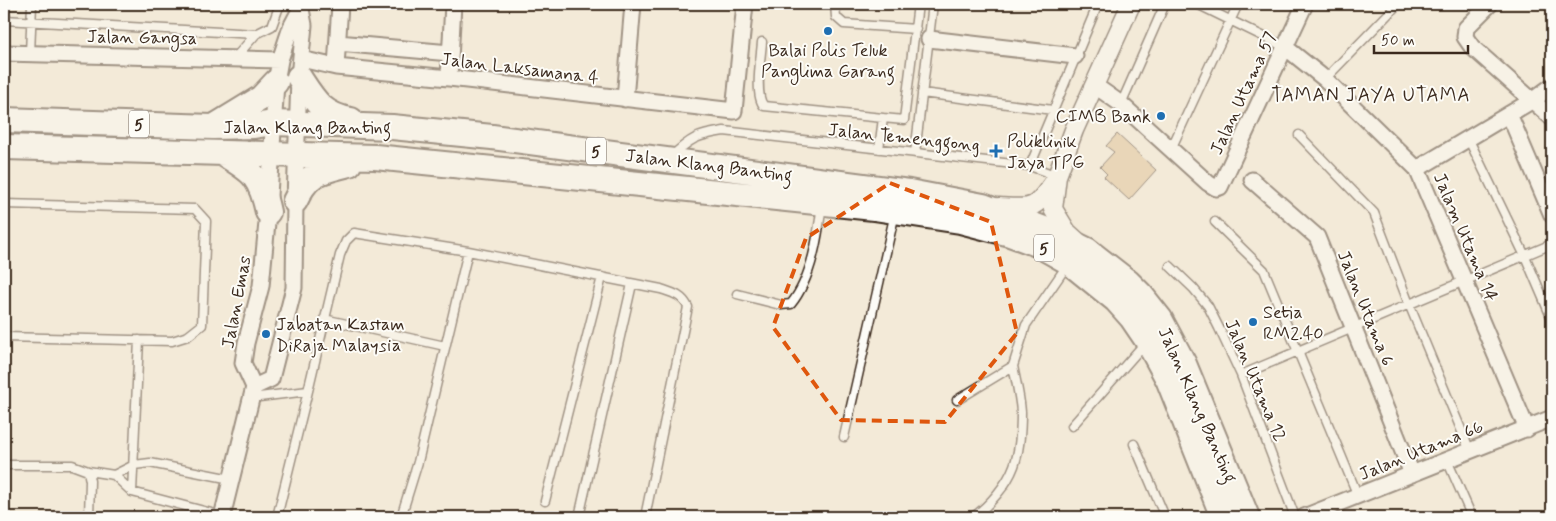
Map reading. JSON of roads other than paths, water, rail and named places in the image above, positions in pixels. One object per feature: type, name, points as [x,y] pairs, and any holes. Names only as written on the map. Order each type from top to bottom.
[{"type":"highway","points":[[300,68],[314,100],[324,110],[332,115],[346,119],[392,127]]},
{"type":"highway","points":[[214,127],[261,98],[278,71]]},
{"type":"highway","name":"Jalan Klang Banting","points":[[4,120],[214,127],[254,126],[273,123],[392,127],[492,136],[668,159],[910,192],[983,206],[1044,229],[1078,256],[1134,288],[1160,319],[1184,364],[1242,516]]},
{"type":"highway","name":"Jalan Klang Banting","points":[[4,147],[375,157],[822,202],[960,221],[1003,232],[1078,256],[1132,318],[1147,340],[1242,516]]},
{"type":"highway","points":[[222,153],[241,165],[259,182],[264,192],[268,212]]},
{"type":"highway","points":[[295,201],[301,187],[312,176],[375,157]]},
{"type":"street","points":[[336,67],[340,4]]},
{"type":"street","points":[[449,78],[453,4]]},
{"type":"street","points":[[625,99],[633,4]]},
{"type":"street","name":"Jalan Laksamana 4","points":[[300,68],[336,67],[449,78],[734,111],[745,4]]},
{"type":"street","points":[[983,206],[1020,208],[1034,206],[1044,196],[1057,176],[1074,130],[1131,4]]},
{"type":"street","name":"Jalan Utama 57","points":[[1172,149],[1208,183],[1216,188],[1220,187],[1305,4]]},
{"type":"street","points":[[1490,4],[1466,28],[1465,37],[1472,47],[1552,118]]},
{"type":"street","points":[[223,516],[252,392],[271,379],[294,288],[300,68],[304,25],[300,7]]},
{"type":"street","name":"Jalan Emas","points":[[252,392],[243,363],[246,343],[261,286],[278,71],[291,27],[300,7]]},
{"type":"street","points":[[929,39],[1075,56]]},
{"type":"street","name":"Jalan Laksamana 4","points":[[338,43],[450,53]]},
{"type":"street","name":"Jalam Utama 14","points":[[1285,47],[1325,79],[1417,169],[1527,429]]},
{"type":"street","name":"Jalan Gangsa","points":[[4,53],[235,58],[278,71]]},
{"type":"street","points":[[1094,85],[1121,104],[1172,149]]},
{"type":"street","points":[[1417,169],[1533,100],[1552,86]]},
{"type":"street","points":[[1509,114],[1552,215]]},
{"type":"street","points":[[1057,176],[1053,209],[1067,232],[1078,256]]},
{"type":"street","name":"Jalan Utama 6","points":[[1252,180],[1317,237],[1412,474]]},
{"type":"street","name":"Jalan Utama 66","points":[[1304,517],[1552,418]]},
{"type":"lane","points":[[30,54],[32,4]]},
{"type":"lane","points":[[235,58],[256,34],[272,26],[280,4]]},
{"type":"lane","points":[[835,4],[836,17],[844,24],[916,29]]},
{"type":"lane","points":[[762,42],[759,91],[760,102],[764,106],[904,120],[918,4]]},
{"type":"lane","points":[[915,153],[933,4]]},
{"type":"lane","points":[[1030,166],[1098,4]]},
{"type":"lane","points":[[1121,104],[1165,4]]},
{"type":"lane","points":[[1197,4],[1285,47]]},
{"type":"lane","points":[[1172,149],[1238,4]]},
{"type":"lane","points":[[1325,79],[1398,4]]},
{"type":"lane","points":[[4,20],[256,34]]},
{"type":"lane","points":[[922,93],[1053,110]]},
{"type":"lane","points":[[879,149],[883,118]]},
{"type":"lane","name":"Jalan Temenggong","points":[[668,159],[686,142],[702,134],[724,131],[1030,166],[1057,176]]},
{"type":"lane","points":[[1299,135],[1374,213],[1409,304],[1470,451]]},
{"type":"lane","points":[[1468,138],[1525,256],[1552,320]]},
{"type":"lane","points":[[737,294],[781,305],[791,304],[799,295],[812,257],[818,235],[822,202]]},
{"type":"lane","points":[[4,204],[195,209],[206,221],[202,324],[188,336],[172,341],[4,337]]},
{"type":"lane","points":[[844,437],[895,211]]},
{"type":"lane","points":[[1215,222],[1264,270],[1358,496]]},
{"type":"lane","points":[[277,517],[340,255],[346,241],[354,233],[468,251],[602,277],[675,293],[683,298],[688,307],[645,517]]},
{"type":"lane","points":[[1241,375],[1552,244]]},
{"type":"lane","points":[[401,517],[418,462],[468,251]]},
{"type":"lane","points":[[973,517],[981,512],[1001,489],[1014,466],[1019,440],[1021,412],[1013,366],[1026,325],[1078,256]]},
{"type":"lane","name":"Jalan Utama 12","points":[[1170,266],[1193,288],[1208,306],[1241,375],[1295,517]]},
{"type":"lane","points":[[545,500],[602,277]]},
{"type":"lane","points":[[579,517],[632,284]]},
{"type":"lane","points":[[324,319],[445,346]]},
{"type":"lane","points":[[132,492],[139,340]]},
{"type":"lane","points":[[1072,426],[1147,340]]},
{"type":"lane","points":[[957,400],[1013,366]]},
{"type":"lane","points":[[252,392],[308,391]]},
{"type":"lane","points":[[1134,444],[1165,517]]},
{"type":"lane","points":[[1447,460],[1472,517]]},
{"type":"lane","points":[[4,464],[72,465],[88,471],[114,475],[132,492],[223,516]]},
{"type":"lane","points":[[114,475],[134,465],[150,464],[231,479]]},
{"type":"lane","points":[[88,471],[90,481],[89,517]]},
{"type":"place","name":"Balai Polis Teluk Panglima Garang","points":[[828,31]]},
{"type":"place","name":"CIMB Bank","points":[[1161,116]]},
{"type":"place","name":"Poliklinik Jaya TPG","points":[[996,151]]},
{"type":"place","name":"Setia RM2.40","points":[[1253,322]]},
{"type":"place","name":"Jabatan Kastam DiRaja Malaysia","points":[[266,334]]},
{"type":"district","name":"TAMAN JAYA UTAMA","points":[[1371,94]]}]
